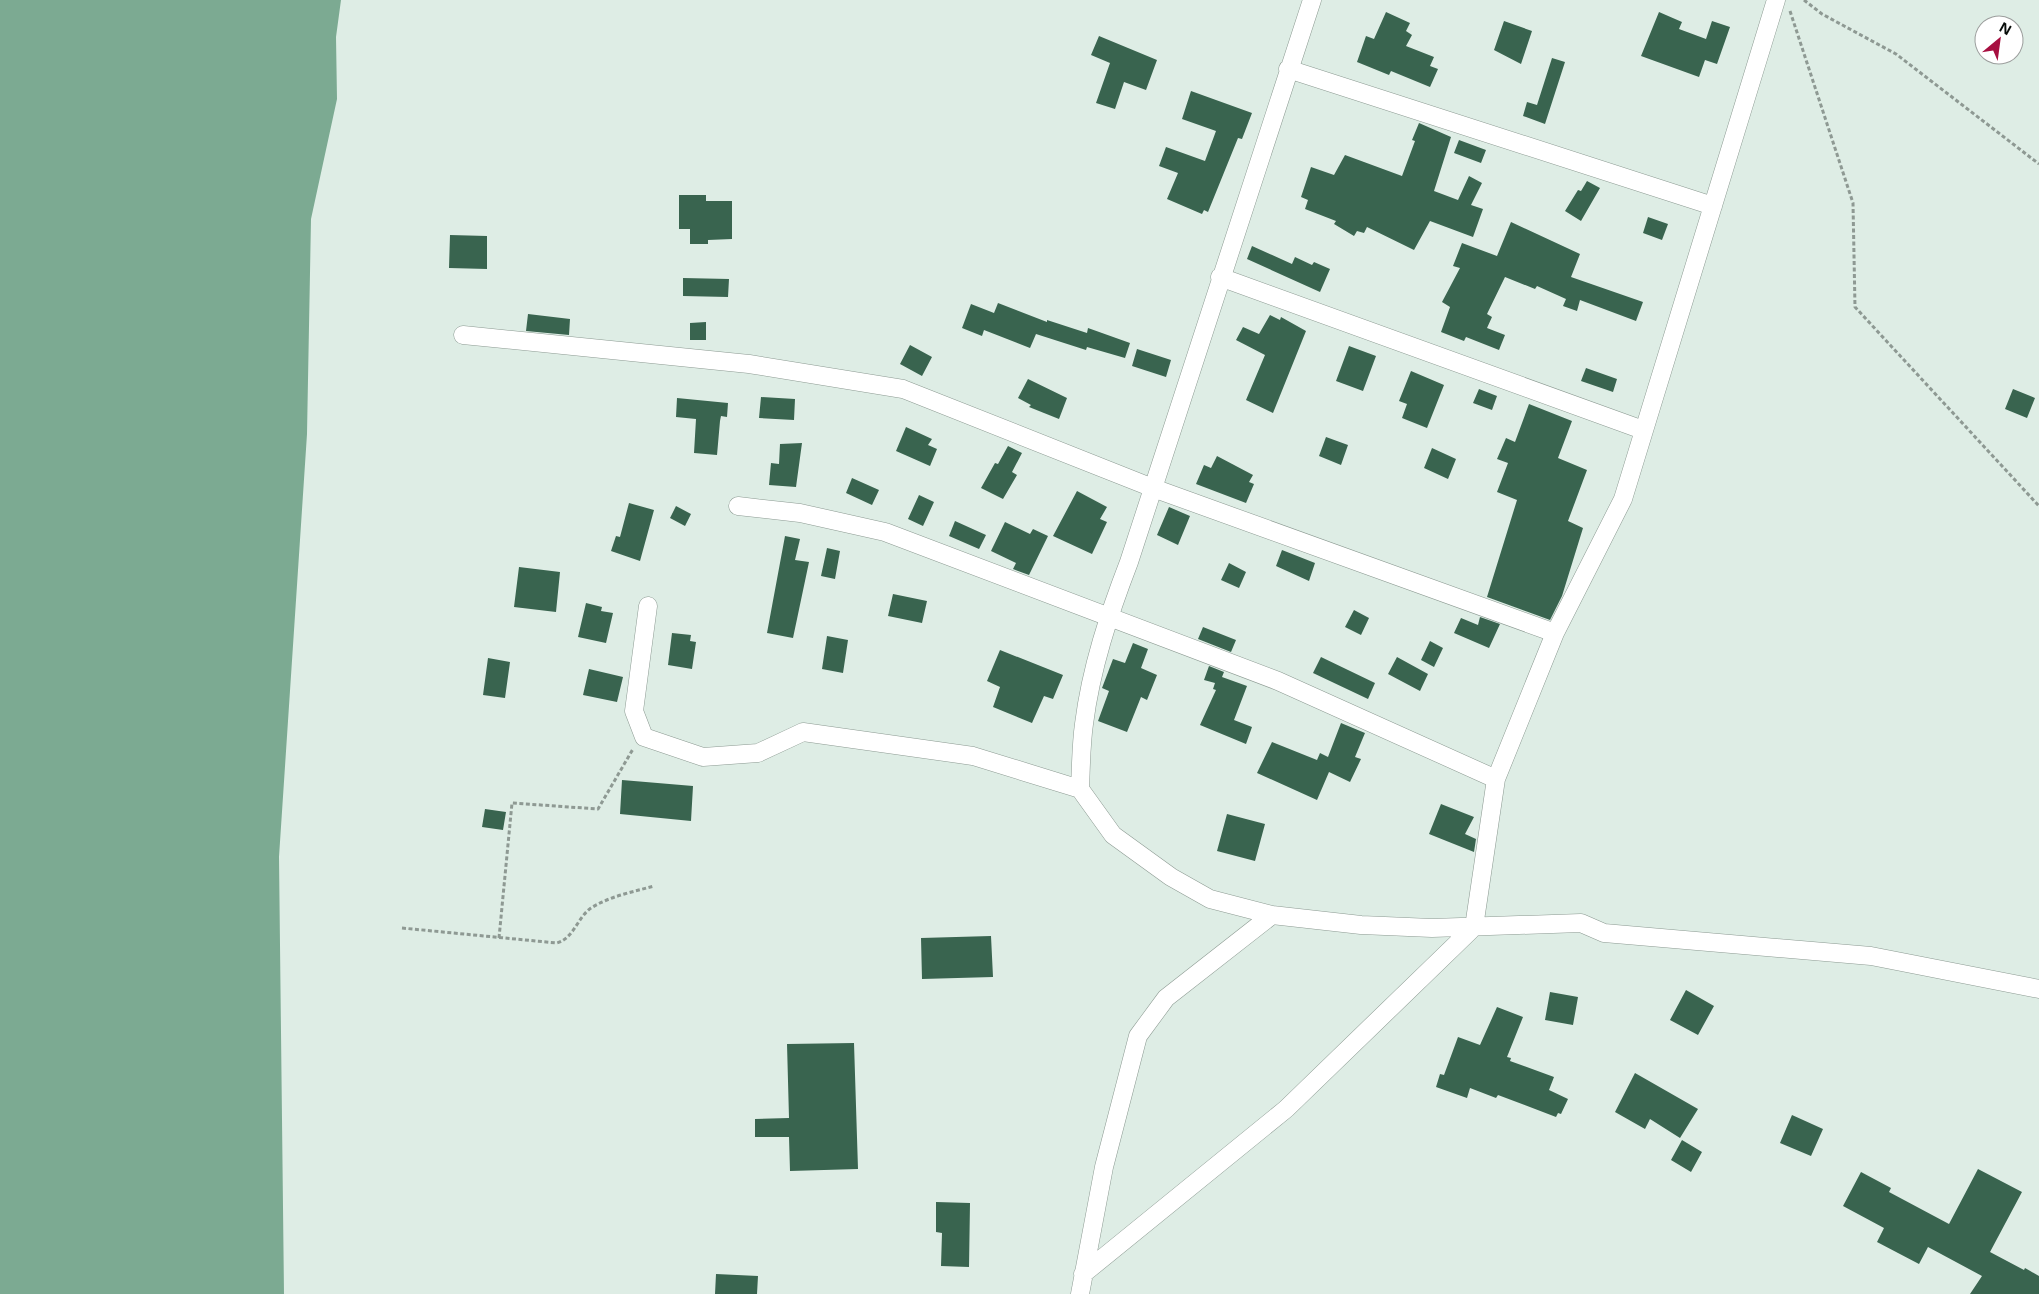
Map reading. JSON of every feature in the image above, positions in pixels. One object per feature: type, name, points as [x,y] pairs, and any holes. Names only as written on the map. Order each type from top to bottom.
[{"type":"street","points":[[1080,789],[1084,724],[1093,676],[1108,616],[1129,562],[1220,277],[1312,0]]},
{"type":"street","points":[[1083,1274],[1286,1109],[1474,927],[1496,779],[1555,633],[1623,499],[1713,206],[1783,5]]},
{"type":"street","points":[[1288,69],[1713,206]]},
{"type":"street","points":[[1220,277],[1643,430]]},
{"type":"street","points":[[463,335],[750,364],[903,389],[1153,488],[1555,633]]},
{"type":"street","points":[[738,506],[800,513],[885,532],[1278,680],[1496,779]]},
{"type":"street","points":[[648,606],[634,711],[644,737],[703,757],[758,753],[803,732],[973,756],[1080,789],[1113,835],[1171,877],[1210,899],[1272,915],[1361,925],[1432,928],[1581,923],[1604,933],[1871,956],[2039,989]]},
{"type":"street","points":[[1080,1294],[1104,1167],[1138,1036],[1166,998],[1272,915]]},
{"type":"path","points":[[1804,0],[1822,14],[1896,54],[2039,164]]},
{"type":"path","points":[[1783,5],[1853,203],[1855,307],[2039,506]]},
{"type":"path","points":[[499,938],[512,803],[598,809],[634,748],[644,737]]},
{"type":"path","points":[[402,928],[556,943],[566,941],[589,909],[607,899],[654,886]]},
{"type":"shaded area","points":[[0,0],[341,0],[336,37],[337,99],[311,219],[307,434],[279,857],[284,1294],[0,1294]]},
{"type":"building","points":[[1386,12],[1410,23],[1406,31],[1412,35],[1406,46],[1434,57],[1430,66],[1438,69],[1430,87],[1391,71],[1389,75],[1357,62],[1366,36],[1374,39]]},
{"type":"building","points":[[1659,12],[1682,22],[1679,29],[1706,39],[1712,21],[1730,27],[1717,64],[1705,60],[1699,77],[1641,56]]},
{"type":"building","points":[[1504,21],[1532,31],[1521,64],[1494,50]]},
{"type":"building","points":[[1099,36],[1157,60],[1146,90],[1124,82],[1115,109],[1096,103],[1110,63],[1091,55]]},
{"type":"building","points":[[1552,58],[1565,62],[1545,124],[1523,116],[1527,102],[1537,105]]},
{"type":"building","points":[[1191,91],[1252,113],[1242,139],[1238,138],[1208,212],[1204,210],[1202,214],[1167,199],[1178,173],[1159,166],[1166,147],[1205,161],[1216,131],[1182,119]]},
{"type":"building","points":[[1419,123],[1451,137],[1434,191],[1458,200],[1469,176],[1482,183],[1471,205],[1483,209],[1473,237],[1430,221],[1414,250],[1367,227],[1364,233],[1357,231],[1354,236],[1334,224],[1336,221],[1305,209],[1308,200],[1301,197],[1311,167],[1334,175],[1345,155],[1402,176],[1415,141],[1412,140]]},
{"type":"building","points":[[1459,140],[1486,150],[1481,163],[1454,153]]},
{"type":"building","points":[[1587,181],[1600,188],[1581,221],[1565,211],[1578,190],[1581,191]]},
{"type":"building","points":[[679,195],[706,195],[706,201],[732,201],[732,239],[708,240],[708,244],[690,244],[690,229],[679,229]]},
{"type":"building","points":[[1648,217],[1668,224],[1662,240],[1643,233]]},
{"type":"building","points":[[1511,222],[1580,254],[1571,277],[1643,302],[1636,321],[1580,300],[1577,311],[1563,306],[1566,299],[1537,286],[1535,289],[1505,277],[1487,314],[1492,317],[1487,328],[1505,335],[1499,350],[1466,337],[1464,341],[1441,332],[1450,307],[1442,302],[1460,268],[1453,266],[1462,243],[1497,256]]},
{"type":"building","points":[[450,235],[487,236],[487,269],[449,268]]},
{"type":"building","points":[[1252,246],[1292,264],[1295,257],[1312,265],[1314,262],[1330,269],[1320,292],[1247,259]]},
{"type":"building","points":[[683,278],[729,279],[728,297],[683,296]]},
{"type":"building","points":[[998,303],[1047,322],[1047,320],[1087,333],[1088,328],[1130,343],[1125,358],[1087,347],[1086,350],[1036,334],[1030,348],[984,330],[982,336],[962,328],[971,304],[994,313]]},
{"type":"building","points":[[528,314],[570,319],[569,335],[526,331]]},
{"type":"building","points":[[1270,315],[1280,320],[1281,317],[1306,331],[1273,413],[1246,400],[1265,355],[1236,340],[1243,327],[1259,334]]},
{"type":"building","points":[[706,322],[706,340],[690,340],[690,323]]},
{"type":"building","points":[[910,345],[932,357],[922,376],[900,364]]},
{"type":"building","points":[[1349,346],[1376,356],[1363,391],[1336,381]]},
{"type":"building","points":[[1137,349],[1171,360],[1166,377],[1132,366]]},
{"type":"building","points":[[1586,368],[1617,379],[1613,392],[1581,381]]},
{"type":"building","points":[[1411,371],[1444,385],[1427,428],[1402,418],[1407,404],[1399,401]]},
{"type":"building","points":[[1028,379],[1067,398],[1059,419],[1029,407],[1031,405],[1018,398]]},
{"type":"building","points":[[1479,389],[1497,396],[1492,410],[1473,403]]},
{"type":"building","points":[[2013,389],[2035,398],[2027,418],[2005,409]]},
{"type":"building","points":[[761,397],[795,399],[794,420],[759,418]]},
{"type":"building","points":[[677,398],[728,403],[727,417],[721,416],[717,455],[694,453],[696,419],[676,417]]},
{"type":"building","points":[[1529,404],[1572,421],[1558,458],[1587,470],[1568,521],[1583,528],[1562,596],[1550,620],[1487,597],[1517,500],[1497,492],[1508,463],[1497,459],[1506,438],[1515,442]]},
{"type":"building","points":[[906,427],[932,439],[928,445],[937,449],[930,466],[896,451]]},
{"type":"building","points":[[1326,437],[1348,445],[1341,465],[1319,456]]},
{"type":"building","points":[[802,443],[796,487],[769,485],[771,463],[779,464],[780,444]]},
{"type":"building","points":[[1008,446],[1022,453],[1012,472],[1017,475],[1003,499],[981,488],[995,463],[998,464]]},
{"type":"building","points":[[1432,448],[1456,459],[1448,479],[1424,468]]},
{"type":"building","points":[[1217,456],[1253,475],[1249,482],[1254,484],[1246,503],[1196,484],[1204,465],[1211,468]]},
{"type":"building","points":[[852,478],[879,490],[872,505],[846,493]]},
{"type":"building","points":[[1077,491],[1107,507],[1100,519],[1107,522],[1092,554],[1053,536]]},
{"type":"building","points":[[919,495],[934,502],[923,526],[908,519]]},
{"type":"building","points":[[629,503],[654,510],[640,561],[611,551],[616,536],[620,537]]},
{"type":"building","points":[[676,506],[691,514],[685,526],[670,518]]},
{"type":"building","points":[[1169,507],[1190,516],[1178,545],[1157,535]]},
{"type":"building","points":[[955,521],[986,535],[979,549],[949,536]]},
{"type":"building","points":[[1005,522],[1030,534],[1033,529],[1048,536],[1029,575],[1013,569],[1016,563],[991,551]]},
{"type":"building","points":[[785,536],[800,539],[795,560],[809,562],[793,638],[767,633]]},
{"type":"building","points":[[827,548],[840,551],[835,579],[821,576]]},
{"type":"building","points":[[1282,550],[1315,563],[1309,581],[1276,566]]},
{"type":"building","points":[[1229,563],[1246,572],[1239,588],[1221,580]]},
{"type":"building","points":[[519,567],[560,572],[556,612],[514,607]]},
{"type":"building","points":[[893,594],[927,601],[922,623],[888,616]]},
{"type":"building","points":[[586,603],[602,607],[601,611],[613,613],[606,643],[578,637]]},
{"type":"building","points":[[1354,610],[1369,618],[1361,635],[1345,627]]},
{"type":"building","points":[[1480,617],[1500,624],[1489,648],[1454,633],[1461,618],[1478,625]]},
{"type":"building","points":[[1203,627],[1236,640],[1231,652],[1198,639]]},
{"type":"building","points":[[672,633],[691,635],[690,641],[696,642],[692,669],[668,665]]},
{"type":"building","points":[[827,636],[848,640],[843,673],[822,669]]},
{"type":"building","points":[[1430,641],[1443,648],[1434,667],[1421,660]]},
{"type":"building","points":[[1133,643],[1148,649],[1141,668],[1157,675],[1147,700],[1141,697],[1127,732],[1098,721],[1109,691],[1102,688],[1113,659],[1125,663]]},
{"type":"building","points":[[1000,650],[1063,675],[1053,699],[1044,696],[1032,723],[993,707],[1000,687],[987,681]]},
{"type":"building","points":[[1321,657],[1375,683],[1368,699],[1313,673]]},
{"type":"building","points":[[1397,657],[1428,674],[1420,691],[1388,674]]},
{"type":"building","points":[[488,658],[510,662],[505,698],[483,695]]},
{"type":"building","points":[[1209,666],[1224,672],[1222,677],[1247,686],[1234,720],[1252,727],[1246,744],[1200,725],[1216,690],[1213,689],[1215,683],[1204,680]]},
{"type":"building","points":[[589,669],[623,677],[617,702],[583,695]]},
{"type":"building","points":[[1341,723],[1365,733],[1355,757],[1361,759],[1350,782],[1329,772],[1317,800],[1257,773],[1272,742],[1317,760],[1320,753],[1328,757]]},
{"type":"building","points":[[622,780],[693,786],[691,821],[620,814]]},
{"type":"building","points":[[1441,804],[1474,817],[1465,834],[1476,839],[1474,852],[1429,834]]},
{"type":"building","points":[[485,809],[506,812],[503,830],[482,827]]},
{"type":"building","points":[[1227,814],[1265,824],[1255,861],[1217,851]]},
{"type":"building","points":[[991,936],[993,977],[922,979],[921,938]]},
{"type":"building","points":[[1686,990],[1714,1006],[1698,1035],[1670,1020]]},
{"type":"building","points":[[1550,992],[1578,997],[1573,1025],[1545,1020]]},
{"type":"building","points":[[1497,1007],[1523,1017],[1507,1057],[1511,1058],[1510,1061],[1554,1077],[1549,1090],[1568,1099],[1561,1114],[1558,1113],[1556,1117],[1498,1095],[1496,1098],[1470,1088],[1467,1098],[1436,1087],[1440,1074],[1444,1075],[1458,1037],[1480,1045]]},
{"type":"building","points":[[854,1043],[858,1169],[790,1171],[789,1137],[755,1137],[755,1119],[789,1118],[787,1044]]},
{"type":"building","points":[[1635,1073],[1698,1109],[1680,1138],[1650,1119],[1645,1129],[1615,1112]]},
{"type":"building","points":[[1792,1115],[1823,1129],[1811,1156],[1780,1143]]},
{"type":"building","points":[[1682,1140],[1702,1152],[1691,1172],[1671,1160]]},
{"type":"building","points":[[1978,1169],[2022,1192],[1990,1252],[2039,1276],[2039,1294],[1970,1294],[1982,1276],[1928,1247],[1919,1264],[1877,1242],[1884,1228],[1843,1206],[1861,1172],[1891,1188],[1889,1192],[1949,1224]]},
{"type":"building","points":[[936,1202],[970,1203],[969,1267],[941,1266],[942,1233],[936,1232]]},
{"type":"building","points":[[716,1274],[758,1276],[757,1294],[715,1294]]}]
